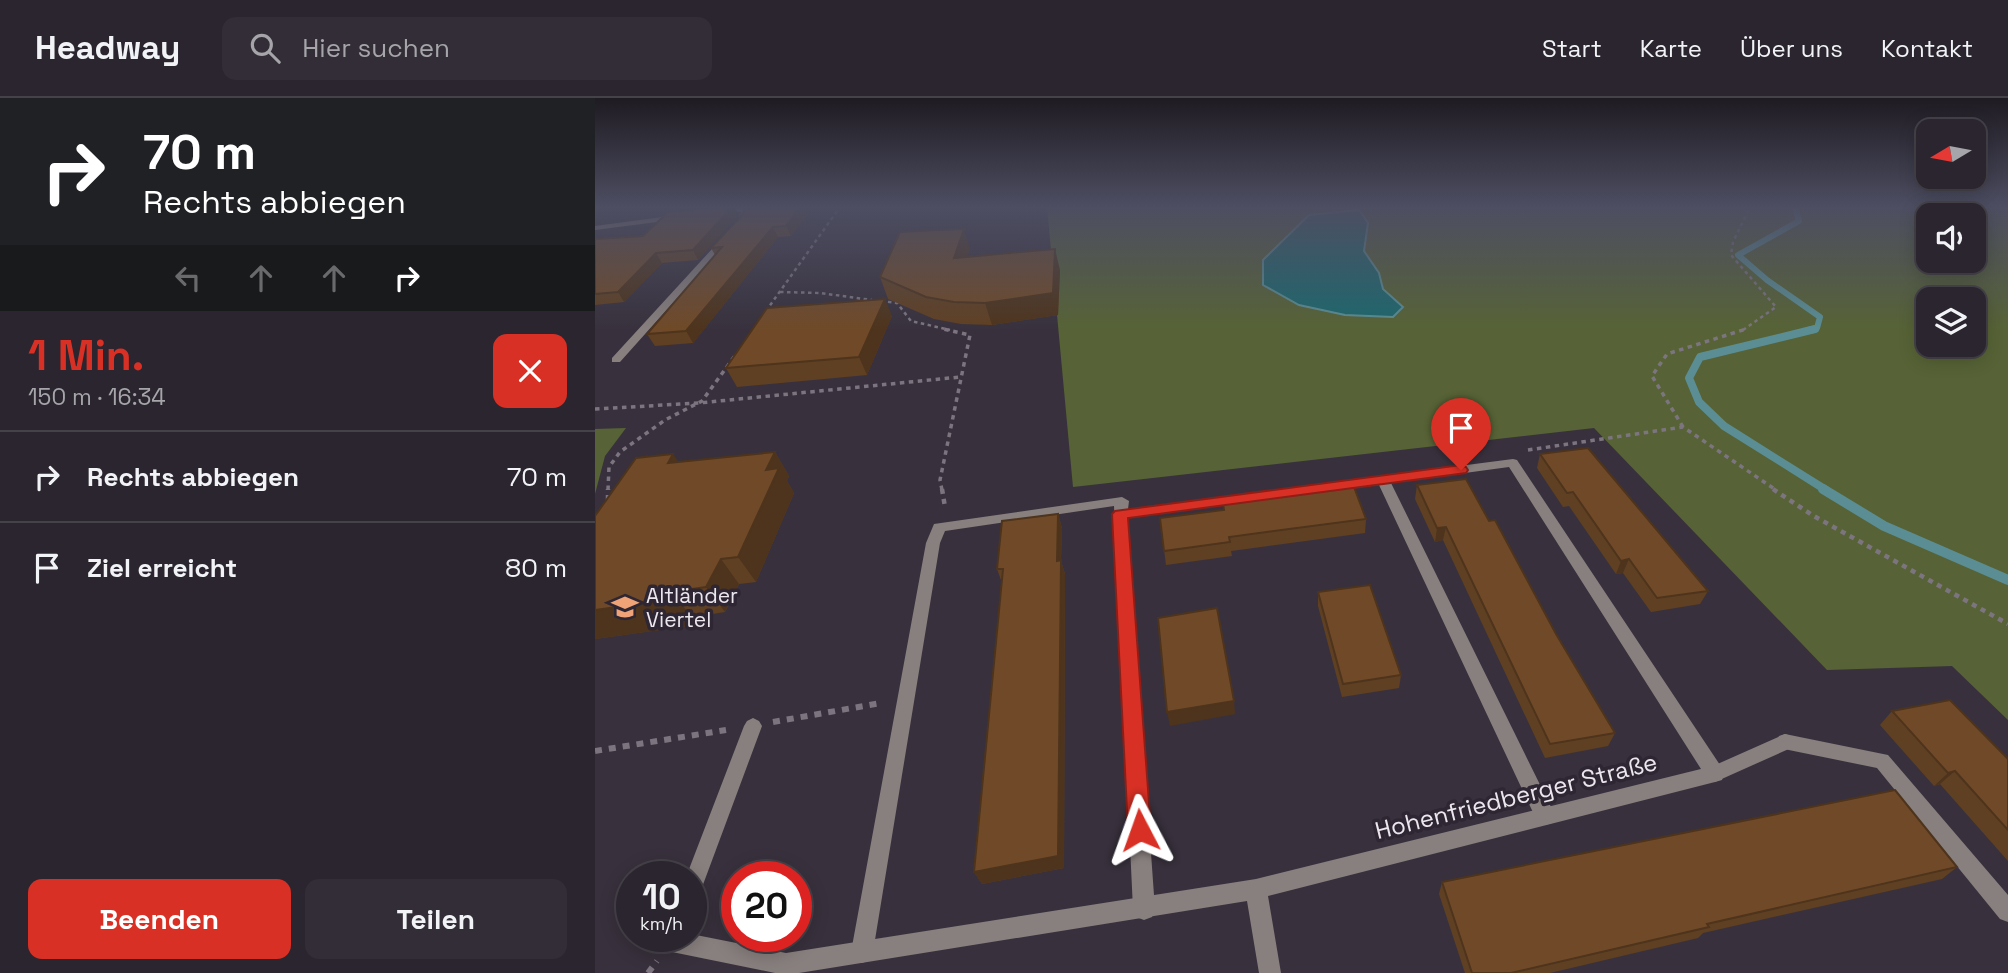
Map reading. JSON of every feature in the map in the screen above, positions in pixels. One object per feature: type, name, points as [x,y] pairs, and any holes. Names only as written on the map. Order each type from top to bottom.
[{"type":"street","points":[[616,360],[718,248]]},
{"type":"street","points":[[1120,514],[1513,463],[1715,774]]},
{"type":"street","points":[[1383,480],[1545,816]]},
{"type":"street","points":[[862,952],[933,543],[939,527],[1122,500],[1120,514],[1145,909]]},
{"type":"street","points":[[702,861],[753,726]]},
{"type":"street","name":"Hohenfriedberger Straße","points":[[707,948],[786,964],[1145,909],[1256,889],[1715,774],[1785,742],[1882,761],[2008,911]]},
{"type":"street","points":[[1256,889],[1269,973]]},
{"type":"path","points":[[764,314],[811,248]]},
{"type":"path","points":[[1731,248],[1731,255],[1776,307],[1741,332],[1667,354],[1652,376],[1683,427],[1812,515],[2008,624]]},
{"type":"path","points":[[780,292],[820,293],[897,303],[911,321],[970,335],[940,480],[946,511],[939,527]]},
{"type":"path","points":[[607,508],[609,467],[620,452],[665,420],[699,403],[741,347]]},
{"type":"path","points":[[595,409],[699,403],[960,377]]},
{"type":"path","points":[[1513,463],[1507,453],[1683,427]]},
{"type":"green space","points":[[1051,248],[1916,248],[1916,273],[1986,273],[1986,248],[2008,248],[2008,720],[1952,666],[1827,670],[1594,428],[1073,487]]},
{"type":"green space","points":[[626,428],[605,456],[595,494],[595,429]]},
{"type":"water","points":[[1275,248],[1364,248],[1379,273],[1383,289],[1403,307],[1393,317],[1345,315],[1299,305],[1263,285],[1263,260]]},
{"type":"building","points":[[595,248],[695,248],[656,253],[618,292],[595,294]]},
{"type":"building","points":[[721,248],[756,248],[686,331],[647,334]]},
{"type":"building","points":[[893,248],[958,248],[954,258],[1055,249],[1053,293],[985,303],[954,302],[926,297],[880,277]]},
{"type":"building","points":[[885,299],[859,357],[726,368],[767,308]]},
{"type":"building","points":[[1588,448],[1708,591],[1657,598],[1629,559],[1621,561],[1573,492],[1567,493],[1540,454]]},
{"type":"building","points":[[775,452],[766,470],[779,468],[738,557],[721,559],[706,587],[671,592],[667,600],[595,610],[595,516],[636,458],[673,454],[668,463]]},
{"type":"building","points":[[1466,479],[1489,521],[1495,520],[1556,634],[1615,733],[1550,744],[1446,527],[1437,528],[1417,485]]},
{"type":"building","points":[[1354,487],[1366,519],[1229,537],[1230,542],[1164,551],[1160,518],[1224,510],[1223,503]]},
{"type":"building","points":[[1058,514],[1057,561],[1061,560],[1058,856],[974,872],[1003,569],[997,569],[1002,521]]},
{"type":"building","points":[[1370,585],[1401,675],[1343,684],[1318,592]]},
{"type":"building","points":[[1217,608],[1234,701],[1167,712],[1158,618]]},
{"type":"building","points":[[1950,700],[2008,759],[2008,830],[1955,771],[1948,773],[1892,711]]},
{"type":"building","points":[[1895,790],[1957,867],[1707,924],[1709,927],[1511,973],[1472,973],[1442,882]]},
{"type":"waterway","points":[[1751,248],[1738,255],[1767,280],[1820,317],[1817,328],[1808,330]]},
{"type":"waterway","points":[[1815,329],[1700,357],[1689,378],[1699,402],[1724,426],[1826,490]]},
{"type":"waterway","points":[[1823,489],[1884,526],[2008,580]]},
{"type":"place","name":"Altländer Viertel","points":[[625,607]]},
{"type":"route","points":[[1140,830],[1120,514],[1461,470]]}]
